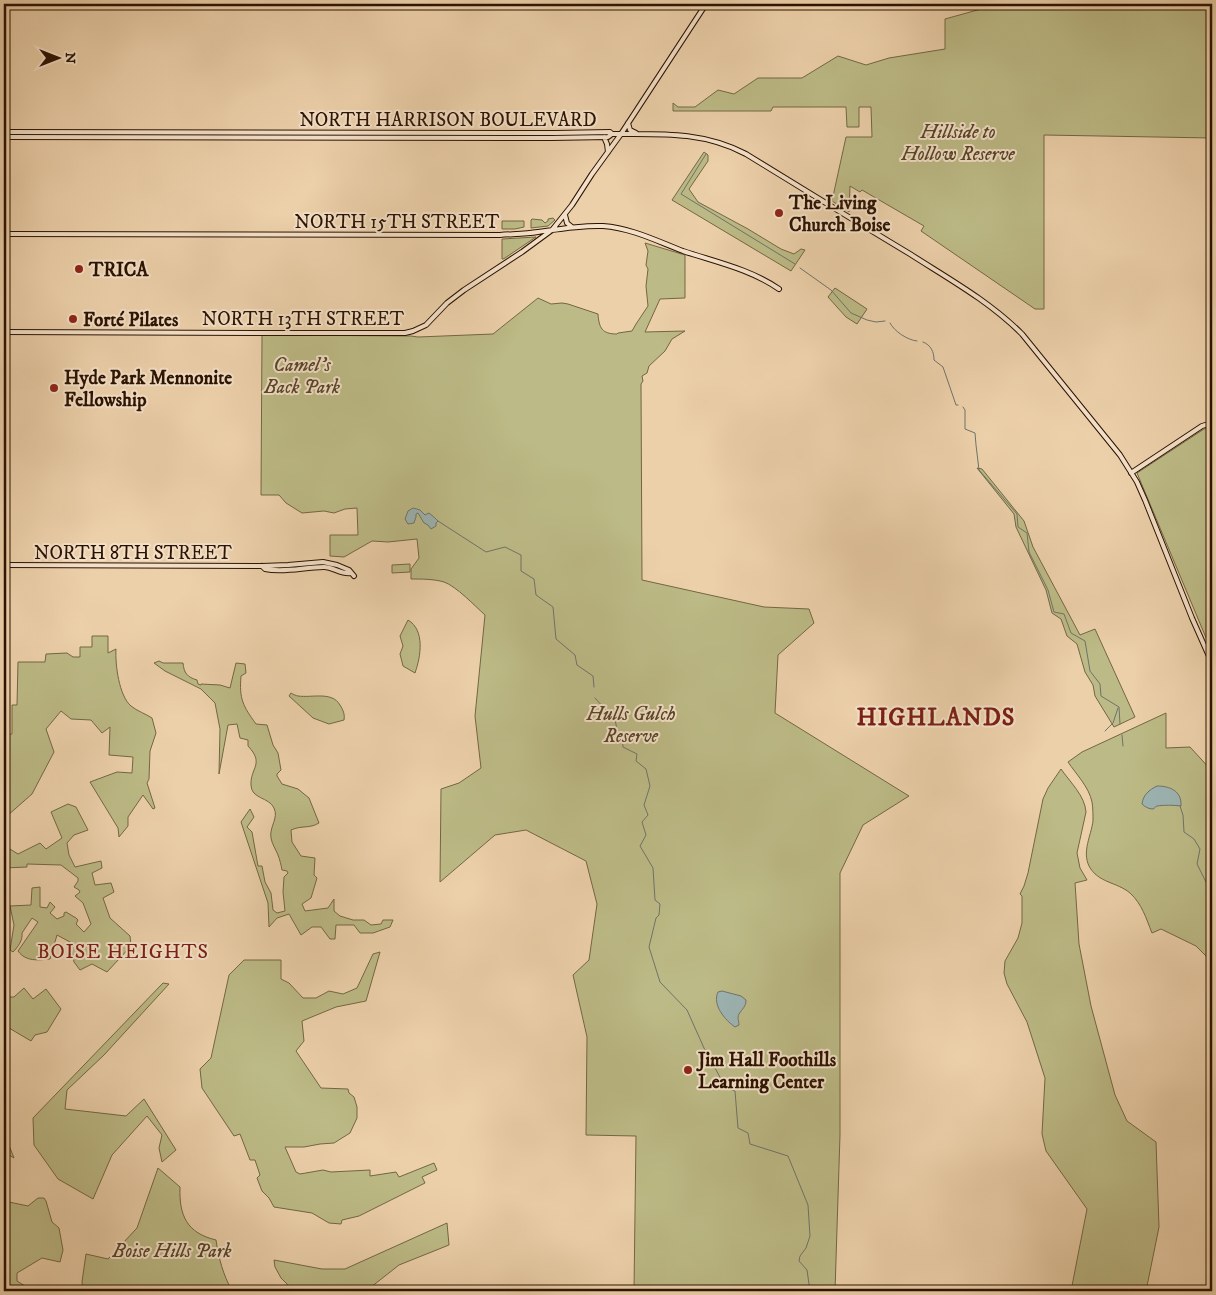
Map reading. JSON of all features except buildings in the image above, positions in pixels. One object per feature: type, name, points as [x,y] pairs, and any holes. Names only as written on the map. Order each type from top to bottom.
[{"type":"street","points":[[552,230],[565,215],[621,134],[706,4]]},
{"type":"street","points":[[628,123],[630,130],[640,135]]},
{"type":"street","name":"NORTH HARRISON BOULEVARD","points":[[4,132],[555,134],[610,132],[612,134]]},
{"type":"street","points":[[612,134],[697,137],[735,148],[988,304],[1010,322],[1022,334],[1114,448],[1131,473],[1145,500],[1212,663]]},
{"type":"street","name":"NORTH HARRISON BOULEVARD","points":[[4,137],[608,137],[612,134]]},
{"type":"street","points":[[604,137],[608,152]]},
{"type":"street","points":[[565,215],[568,225],[574,228]]},
{"type":"street","name":"NORTH 15TH STREET","points":[[4,234],[487,235],[606,227],[634,233],[758,276],[779,289]]},
{"type":"street","name":"NORTH 13TH STREET","points":[[4,332],[405,333],[422,327],[464,290],[552,230]]},
{"type":"street","points":[[1131,473],[1202,426],[1212,423]]},
{"type":"street","name":"NORTH 8TH STREET","points":[[4,565],[262,566],[265,569],[280,570],[326,567],[346,574],[352,574]]},
{"type":"green space","name":"Hillside to Hollow Reserve","points":[[999,4],[1212,4],[1212,138],[1044,135],[1044,309],[1035,309],[921,231],[924,226],[862,190],[860,192],[850,186],[849,212],[832,201],[846,137],[872,137],[871,107],[859,107],[859,127],[847,127],[846,107],[773,107],[771,111],[673,111],[673,103],[678,107],[695,107],[718,90],[734,94],[758,78],[802,78],[838,56],[866,65],[889,58],[945,49],[945,19]]},
{"type":"green space","points":[[704,152],[708,155],[708,161],[689,189],[698,202],[781,249],[794,254],[801,249],[805,250],[791,271],[672,200]]},
{"type":"green space","points":[[553,218],[555,220],[548,226],[531,228],[532,219],[542,220],[545,223],[548,219]]},
{"type":"green space","points":[[502,221],[524,221],[524,227],[502,229]]},
{"type":"green space","points":[[536,237],[505,258],[502,259],[502,239]]},
{"type":"green space","name":"Hulls Gulch Reserve","points":[[645,243],[685,255],[685,298],[660,299],[645,332],[685,331],[672,339],[665,351],[649,366],[647,373],[642,376],[642,580],[764,607],[809,609],[814,623],[778,655],[775,713],[909,796],[863,825],[840,873],[840,1135],[835,1291],[634,1291],[636,1136],[586,1135],[587,1037],[573,975],[589,960],[597,904],[586,861],[526,830],[495,835],[440,882],[441,789],[459,783],[481,768],[475,716],[485,615],[449,584],[436,580],[411,579],[411,569],[419,558],[417,539],[388,542],[372,541],[344,557],[330,556],[330,535],[358,535],[357,508],[345,509],[334,513],[324,511],[302,513],[286,503],[279,495],[261,495],[262,335],[418,337],[493,334],[538,298],[551,304],[568,304],[598,314],[600,326],[608,333],[617,334],[632,331],[648,306],[646,286],[648,269],[646,265],[648,251]]},
{"type":"green space","points":[[835,288],[867,309],[857,324],[846,317],[828,297]]},
{"type":"green space","points":[[1212,427],[1212,652],[1137,473],[1204,429]]},
{"type":"green space","points":[[977,468],[982,469],[1024,521],[1033,547],[1080,635],[1095,629],[1135,717],[1114,727],[1095,696],[1093,685],[1085,672],[1077,644],[1067,636],[1061,619],[1052,613],[1046,590],[1016,527],[1014,514]]},
{"type":"green space","points":[[410,564],[410,572],[392,573],[392,565]]},
{"type":"green space","points":[[408,620],[417,630],[420,644],[419,659],[415,673],[403,666],[400,654],[403,646],[400,636]]},
{"type":"green space","points":[[92,636],[108,636],[108,653],[116,649],[117,671],[123,695],[131,706],[152,718],[156,733],[150,751],[149,779],[147,783],[155,808],[153,809],[143,795],[128,817],[128,826],[119,837],[118,828],[90,782],[117,772],[132,773],[133,757],[109,755],[110,727],[102,733],[91,720],[71,719],[61,711],[46,729],[54,752],[32,794],[7,816],[5,846],[18,854],[40,843],[46,849],[62,838],[51,812],[68,804],[76,807],[88,830],[74,835],[67,843],[69,855],[75,867],[101,861],[102,868],[92,873],[95,885],[111,883],[114,892],[103,898],[110,918],[130,936],[131,946],[107,972],[92,964],[80,970],[74,962],[70,942],[57,935],[50,959],[32,960],[21,955],[18,951],[38,922],[32,918],[22,933],[18,946],[13,952],[10,950],[14,925],[10,906],[31,905],[32,888],[40,887],[40,907],[47,908],[50,902],[55,907],[50,913],[57,919],[64,916],[66,912],[78,920],[76,924],[84,932],[91,924],[83,903],[75,896],[80,892],[74,887],[78,878],[61,865],[27,864],[27,867],[4,868],[4,735],[12,734],[12,705],[17,705],[18,662],[45,662],[46,654],[67,653],[73,657],[80,657],[80,647],[92,647]]},
{"type":"green space","points":[[159,661],[163,663],[183,663],[187,674],[197,680],[198,684],[220,685],[230,688],[236,663],[245,664],[246,673],[241,676],[241,697],[256,724],[267,725],[273,745],[278,753],[281,770],[277,776],[282,784],[298,789],[309,798],[319,823],[291,830],[292,842],[301,856],[315,858],[314,875],[317,878],[311,898],[302,904],[305,911],[328,908],[334,899],[334,911],[340,916],[353,920],[364,920],[371,925],[381,924],[383,920],[393,920],[390,927],[373,933],[360,933],[354,925],[336,925],[335,939],[330,939],[321,927],[312,927],[301,935],[289,914],[277,918],[269,927],[268,903],[241,822],[250,809],[254,817],[247,827],[252,832],[258,866],[262,866],[265,882],[271,893],[273,910],[277,913],[285,911],[284,877],[288,873],[282,870],[271,838],[275,815],[274,808],[272,804],[257,796],[252,790],[251,779],[256,766],[256,757],[248,746],[248,740],[240,738],[237,724],[228,725],[219,774],[220,729],[215,703],[201,689],[165,671],[154,663]]},
{"type":"green space","points":[[291,693],[298,696],[332,698],[341,707],[344,720],[329,724],[313,718],[289,696]]},
{"type":"green space","points":[[1166,713],[1166,748],[1190,747],[1212,771],[1212,962],[1196,946],[1161,929],[1152,933],[1134,897],[1125,889],[1102,879],[1093,872],[1086,855],[1093,821],[1092,802],[1085,786],[1068,762],[1082,752]]},
{"type":"green space","points":[[1061,769],[1083,800],[1086,812],[1077,853],[1080,868],[1087,880],[1075,883],[1079,944],[1091,1006],[1115,1095],[1127,1121],[1156,1142],[1159,1227],[1146,1291],[1071,1291],[1087,1209],[1046,1151],[1042,1134],[1045,1078],[1027,1022],[1007,984],[1004,973],[1005,961],[1018,938],[1022,923],[1022,896],[1020,894],[1028,873],[1043,799]]},
{"type":"green space","points":[[380,952],[366,1001],[336,1007],[302,1021],[304,1041],[296,1051],[321,1088],[348,1089],[349,1093],[354,1097],[357,1107],[357,1118],[350,1133],[334,1143],[304,1147],[285,1147],[296,1172],[300,1174],[323,1170],[331,1172],[370,1170],[370,1176],[396,1172],[399,1177],[434,1163],[437,1170],[422,1177],[425,1183],[359,1216],[342,1220],[341,1224],[329,1223],[312,1213],[274,1207],[262,1191],[257,1178],[260,1175],[255,1160],[250,1160],[240,1134],[234,1136],[202,1088],[200,1069],[211,1058],[229,975],[244,960],[281,960],[281,979],[289,983],[303,998],[316,998],[329,991],[343,994],[357,988],[373,954]]},
{"type":"green space","points":[[163,983],[169,984],[104,1055],[67,1090],[65,1109],[126,1116],[144,1099],[176,1150],[162,1162],[159,1148],[162,1135],[147,1116],[112,1155],[93,1199],[58,1179],[34,1145],[33,1118]]},
{"type":"green space","points":[[24,988],[33,999],[46,989],[61,1009],[47,1032],[35,1035],[31,1041],[4,1025],[4,997],[14,997]]},
{"type":"green space","points":[[4,1138],[6,1138],[14,1158],[4,1152]]},
{"type":"green space","name":"Boise Hills Park","points":[[158,1168],[180,1187],[181,1207],[187,1222],[198,1233],[216,1240],[222,1267],[232,1291],[83,1291],[82,1282],[86,1254],[108,1259],[137,1228]]},
{"type":"green space","points":[[38,1198],[44,1198],[52,1222],[59,1228],[63,1250],[60,1262],[42,1258],[17,1273],[17,1281],[33,1291],[4,1291],[4,1201],[28,1206]]},
{"type":"green space","points":[[447,1223],[449,1245],[399,1265],[366,1291],[302,1291],[291,1288],[281,1278],[275,1267],[274,1260],[322,1269],[345,1269]]},
{"type":"water","points":[[413,508],[420,510],[425,515],[429,513],[438,521],[436,526],[431,529],[424,523],[418,513],[414,523],[408,524],[405,519],[408,511]]},
{"type":"water","points":[[1157,786],[1174,790],[1180,797],[1181,806],[1157,806],[1153,809],[1143,805],[1145,795]]},
{"type":"water","points":[[722,991],[741,996],[746,1000],[745,1006],[738,1015],[739,1025],[735,1027],[720,1012],[718,1007],[718,992]]},
{"type":"waterway","points":[[706,154],[681,194],[795,264]]},
{"type":"waterway","points":[[800,268],[831,290],[851,313],[867,320],[885,321]]},
{"type":"waterway","points":[[890,323],[901,335],[917,341]]},
{"type":"waterway","points":[[923,342],[931,349],[934,360],[943,367],[956,405],[958,405]]},
{"type":"waterway","points":[[963,407],[965,410],[965,429],[975,433],[979,470],[1017,514],[1018,527],[1027,533],[1029,552],[1048,590],[1054,612],[1064,614],[1071,633],[1085,641],[1090,671],[1100,684],[1101,696],[1119,707],[1120,724]]},
{"type":"waterway","points":[[438,521],[486,552],[505,547],[521,555],[521,571],[534,579],[536,595],[553,607],[556,639],[575,655],[577,665],[593,676],[594,687]]},
{"type":"waterway","points":[[595,698],[615,720],[617,729],[622,734],[623,747],[637,754],[636,761],[646,769],[650,786],[644,805],[648,815],[642,822],[646,835],[640,846],[653,868],[655,900],[660,904],[659,915],[656,918],[649,947],[660,982],[687,1010],[704,1048],[721,1079]]},
{"type":"waterway","points":[[1105,731],[1113,723],[1118,708]]},
{"type":"waterway","points":[[1122,735],[1123,746]]},
{"type":"waterway","points":[[1180,806],[1183,815],[1184,832],[1194,839],[1200,849],[1197,864],[1212,894]]},
{"type":"waterway","points":[[723,1083],[726,1088],[735,1091],[738,1128],[748,1133],[750,1144],[788,1156],[808,1205],[810,1236],[799,1261],[807,1270],[810,1291]]},
{"type":"place","name":"The Living Church Boise","points":[[779,213]]},
{"type":"place","name":"TRICA","points":[[79,269]]},
{"type":"place","name":"Forté Pilates","points":[[73,319]]},
{"type":"place","name":"Hyde Park Mennonite Fellowship","points":[[54,388]]},
{"type":"place","name":"Jim Hall Foothills Learning Center","points":[[688,1070]]},
{"type":"district","name":"HIGHLANDS","points":[[936,717]]},
{"type":"district","name":"BOISE HEIGHTS","points":[[123,951]]},
{"type":"park label","name":"Camel's Back Park","points":[[302,375]]}]
